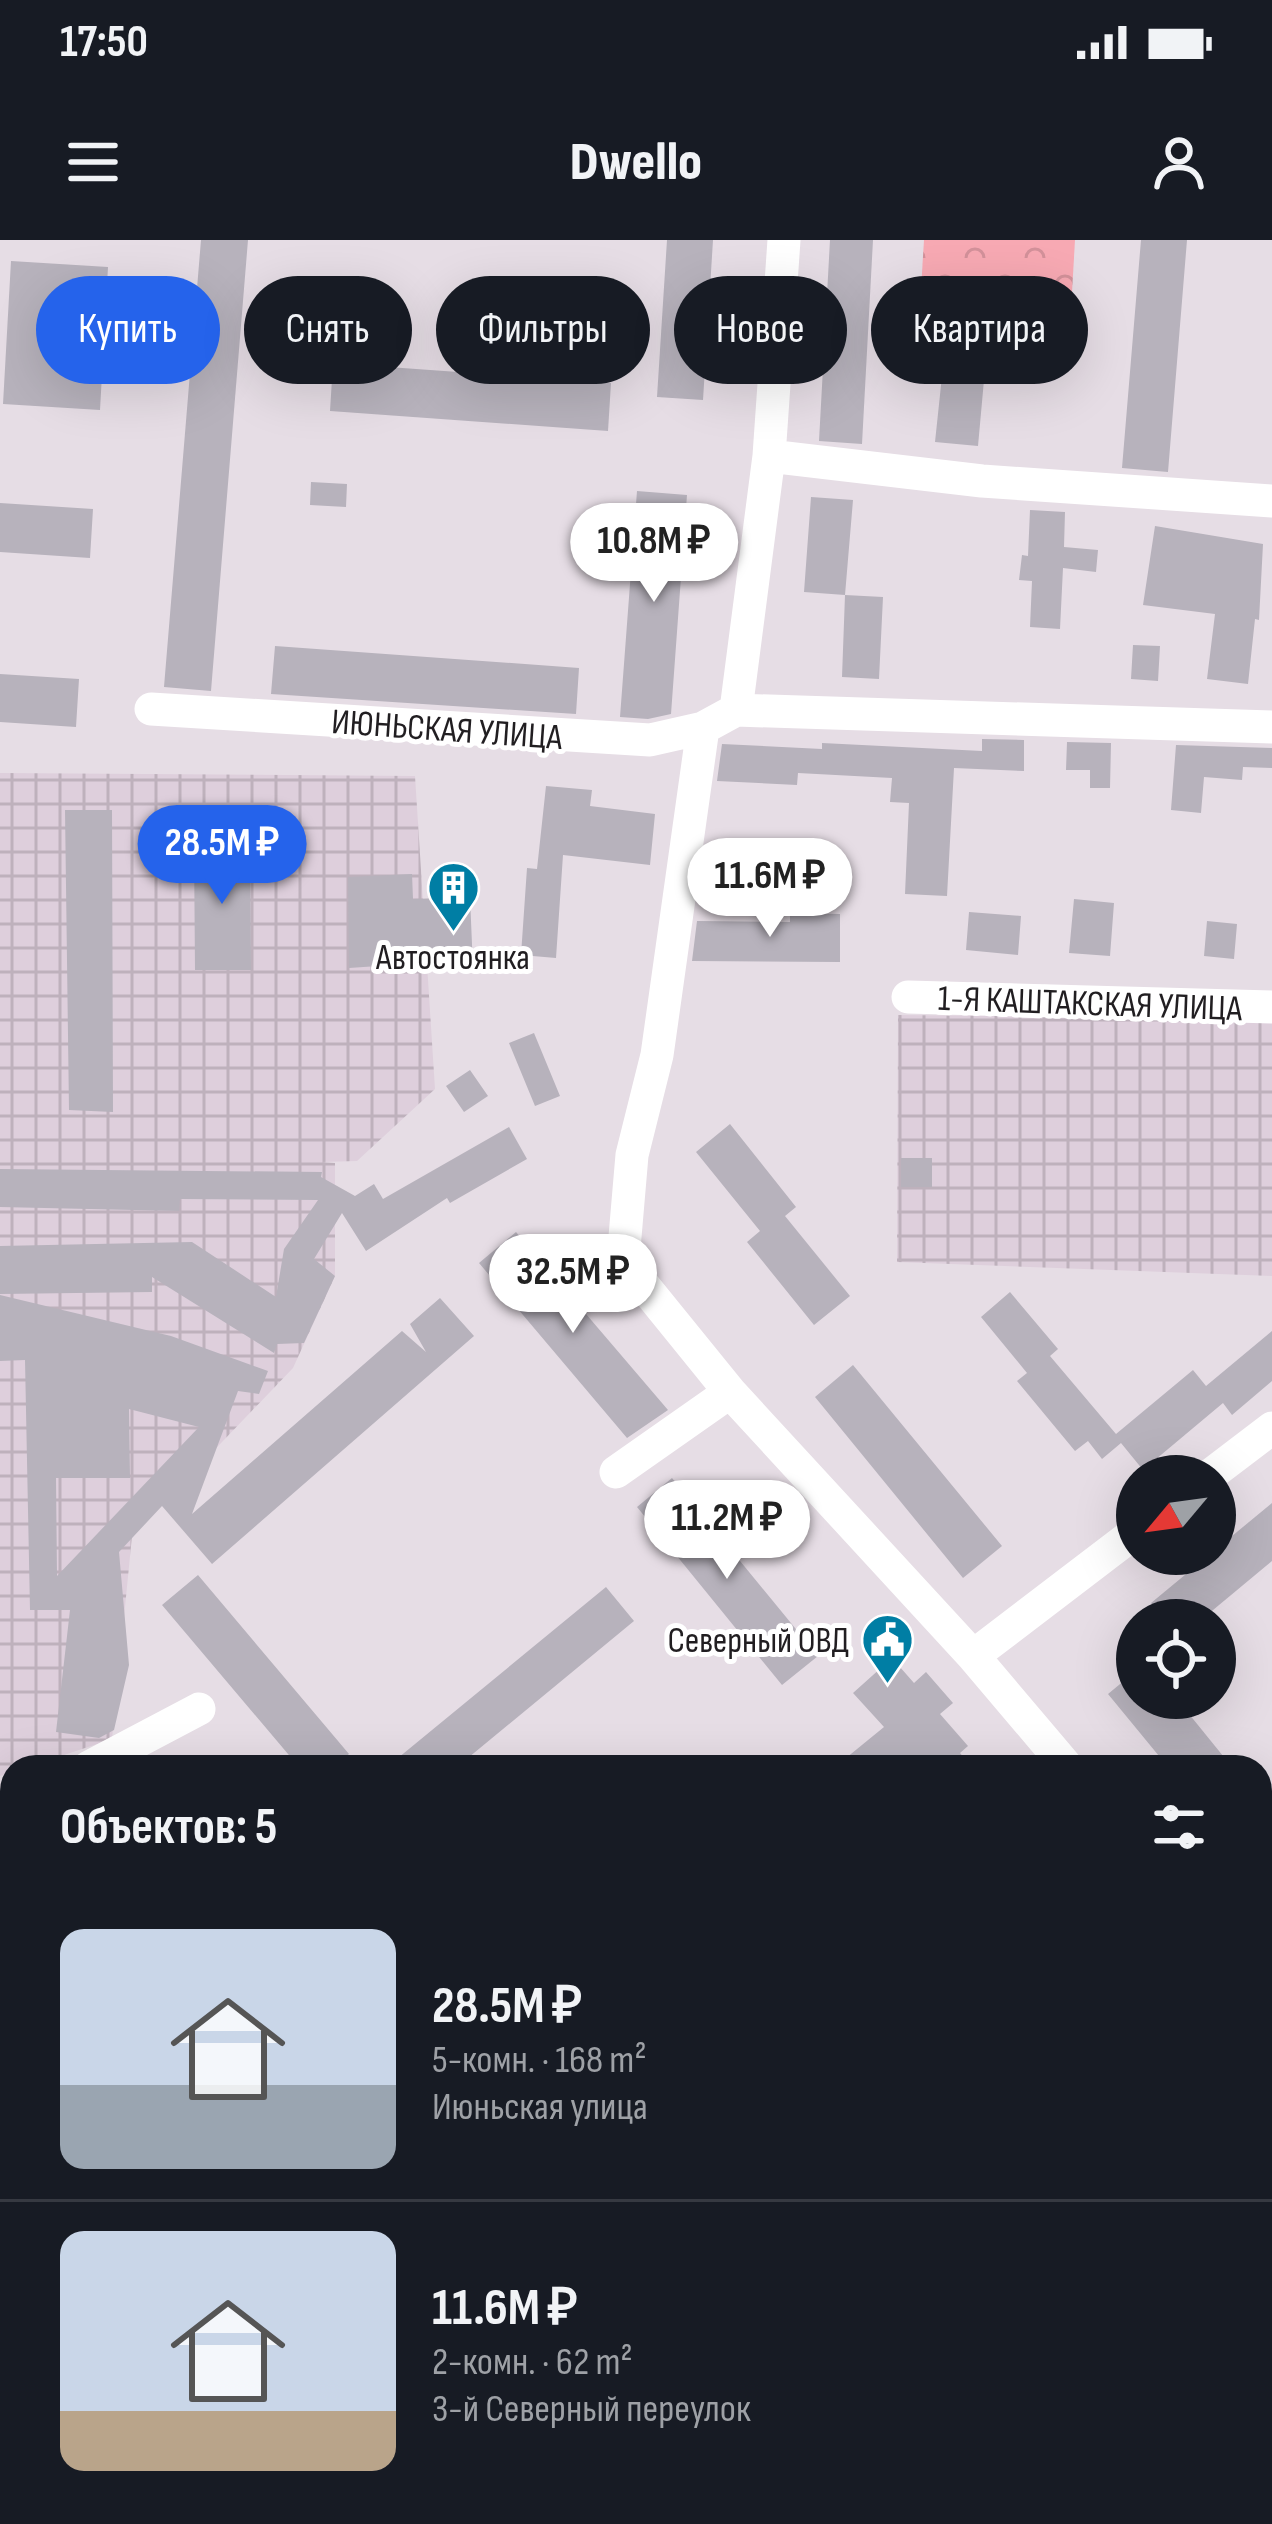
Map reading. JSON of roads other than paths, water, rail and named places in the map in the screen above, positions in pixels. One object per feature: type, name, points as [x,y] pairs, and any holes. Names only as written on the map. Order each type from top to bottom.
[{"type":"street","points":[[784,240],[770,456],[736,710],[1272,727]]},
{"type":"street","points":[[770,456],[982,481],[1272,501]]},
{"type":"street","name":"ИЮНЬСКАЯ УЛИЦА","points":[[151,709],[650,740],[703,728],[736,710]]},
{"type":"street","points":[[703,728],[657,1054],[632,1155],[623,1260],[730,1392],[1057,1755]]},
{"type":"street","name":"1-Я КАШТАКСКАЯ УЛИЦА","points":[[908,997],[1272,1007]]},
{"type":"street","points":[[616,1472],[730,1392]]},
{"type":"street","points":[[1236,1455],[1272,1428]]},
{"type":"street","points":[[973,1657],[1116,1547]]},
{"type":"street","points":[[112,1755],[199,1709]]},
{"type":"place","name":"Автостоянка","points":[[453,934]]},
{"type":"place","name":"Северный ОВД","points":[[888,1685]]}]
